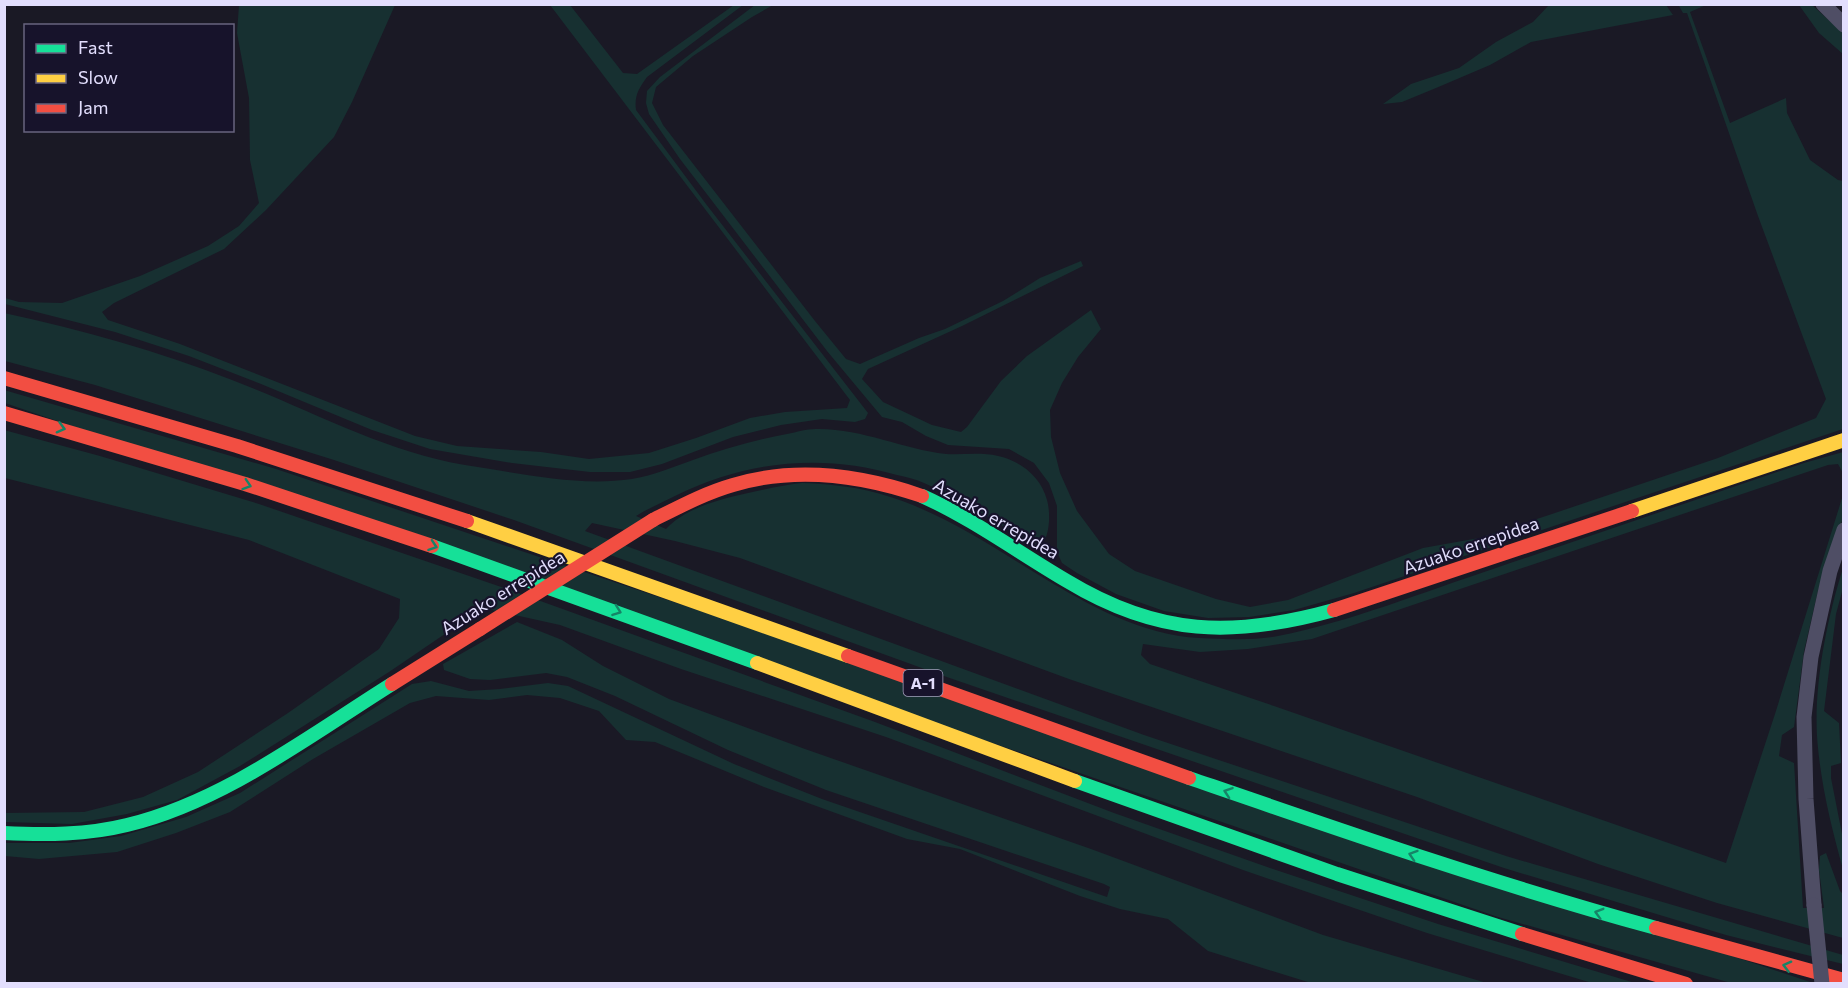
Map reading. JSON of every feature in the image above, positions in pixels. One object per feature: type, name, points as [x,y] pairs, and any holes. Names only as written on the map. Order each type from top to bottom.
[{"type":"main road","name":"A-1","points":[[4,378],[212,437],[448,514],[1176,774],[1365,839],[1593,911],[1764,960],[1844,980]]},
{"type":"main road","name":"A-1","points":[[4,413],[195,469],[436,547],[642,620],[1323,870],[1686,984]]},
{"type":"main road","name":"Azuako errepidea","points":[[4,833],[45,835],[91,831],[128,824],[167,812],[198,799],[267,763],[653,520],[698,498],[732,485],[766,477],[795,474],[850,476],[888,484],[925,497],[987,530],[1082,590],[1118,606],[1184,626],[1219,629],[1252,628],[1312,616],[1367,600],[1844,440]]},
{"type":"street","points":[[1823,4],[1844,25]]},
{"type":"street","points":[[1822,984],[1806,799],[1804,717],[1811,657],[1830,571],[1844,530]]},
{"type":"green space","points":[[1681,4],[1706,5],[1690,12],[1730,123],[1786,98],[1787,113],[1810,160],[1838,180],[1843,181],[1843,429],[1354,593],[1294,610],[1249,617],[1208,618],[1164,611],[1116,594],[1077,573],[1062,563],[1057,552],[1057,506],[1049,483],[1034,463],[1009,449],[948,445],[902,422],[882,417],[827,351],[680,159],[649,114],[646,103],[647,91],[660,77],[755,5],[773,5],[693,56],[656,87],[652,103],[663,125],[846,359],[860,364],[945,329],[1003,301],[1040,278],[1081,261],[1083,266],[962,326],[868,369],[862,379],[883,402],[932,425],[961,432],[1001,381],[1027,356],[1091,310],[1101,329],[1078,357],[1062,383],[1050,410],[1051,437],[1060,473],[1077,511],[1109,554],[1135,571],[1216,599],[1250,607],[1288,600],[1423,548],[1479,538],[1552,514],[1718,458],[1816,418],[1826,399],[1758,216],[1687,13],[1683,13],[1679,6]]},
{"type":"green space","points":[[239,5],[395,5],[334,137],[266,210],[224,249],[114,303],[102,312],[108,320],[180,344],[415,436],[457,446],[541,452],[589,459],[649,453],[750,418],[785,412],[847,408],[850,400],[550,5],[570,5],[623,73],[637,74],[734,5],[743,5],[647,77],[638,92],[636,110],[868,413],[865,419],[855,422],[822,419],[781,425],[733,437],[662,464],[630,472],[590,472],[512,463],[430,449],[372,430],[189,356],[115,332],[5,304],[5,298],[19,302],[62,303],[140,276],[208,246],[239,226],[259,203],[250,160],[249,98],[237,33]]},
{"type":"green space","points":[[1549,5],[1666,5],[1673,15],[1531,42],[1490,65],[1436,88],[1402,102],[1383,104],[1411,84],[1459,68],[1496,42],[1533,22]]},
{"type":"green space","points":[[1799,5],[1812,5],[1843,33],[1843,54],[1819,33]]},
{"type":"green space","points":[[4,313],[91,334],[176,360],[261,391],[405,450],[435,459],[527,475],[590,481],[632,479],[655,474],[740,445],[812,429],[849,432],[946,454],[979,454],[1006,458],[1029,471],[1044,492],[1049,519],[1045,540],[1038,549],[968,505],[924,483],[869,468],[841,464],[785,464],[730,474],[703,483],[636,516],[666,529],[683,515],[704,505],[768,489],[802,483],[861,489],[916,506],[942,518],[1079,598],[1117,617],[1157,631],[1199,638],[1268,638],[1332,623],[1804,463],[1843,452],[1843,473],[1838,464],[1828,465],[1312,639],[1248,649],[1200,652],[1143,644],[1141,655],[1150,664],[1726,863],[1843,495],[1843,518],[1818,591],[1804,651],[1794,727],[1782,735],[1779,756],[1794,763],[1803,908],[1824,908],[1819,870],[1820,856],[1826,853],[1843,894],[1843,938],[1717,903],[1598,864],[1417,797],[1069,679],[740,558],[592,523],[585,531],[1144,735],[1506,856],[1843,955],[1843,964],[1726,935],[1504,868],[941,675],[514,520],[334,460],[95,385],[5,361]]},
{"type":"green space","points":[[4,390],[276,469],[1813,983],[1731,983],[1498,917],[5,403]]},
{"type":"green space","points":[[4,430],[259,504],[510,590],[875,722],[1114,813],[1270,868],[1438,924],[1635,983],[1592,983],[1427,933],[1243,870],[886,737],[681,669],[560,625],[483,608],[389,672],[240,766],[177,800],[127,814],[72,824],[5,822],[5,813],[84,812],[143,797],[198,772],[379,649],[399,618],[400,599],[249,540],[5,478]]},
{"type":"green space","points":[[1843,568],[1843,588],[1836,614],[1824,711],[1839,723],[1841,763],[1831,766],[1831,778],[1843,839],[1843,869],[1831,824],[1820,763],[1817,704],[1826,634]]},
{"type":"green space","points":[[517,622],[562,640],[603,666],[669,699],[1091,849],[1323,935],[1487,983],[1311,983],[1208,951],[1168,919],[1120,909],[1080,896],[960,849],[907,839],[764,787],[655,742],[626,740],[599,711],[560,698],[527,695],[489,700],[436,696],[410,703],[313,759],[230,812],[117,852],[39,859],[5,856],[4,843],[69,843],[121,836],[186,817],[240,793],[412,684],[431,681],[469,691],[548,683],[568,686],[734,764],[822,799],[1107,897],[1110,887],[1104,884],[826,790],[728,750],[615,696],[567,677],[546,673],[490,680],[470,679],[444,670],[443,664]]},
{"type":"traffic: fast","points":[[922,496],[959,515],[1100,599],[1133,613],[1165,622],[1197,627],[1229,628],[1262,625],[1334,610]]},
{"type":"traffic: fast","points":[[432,546],[757,663]]},
{"type":"traffic: fast","points":[[4,833],[50,834],[97,831],[127,825],[197,801],[264,765],[392,684]]},
{"type":"traffic: fast","points":[[1189,778],[1479,876],[1656,928]]},
{"type":"traffic: fast","points":[[1075,781],[1337,874],[1522,934]]},
{"type":"traffic: slow","points":[[1632,511],[1844,440]]},
{"type":"traffic: slow","points":[[467,521],[848,656]]},
{"type":"traffic: slow","points":[[757,663],[1075,781]]},
{"type":"traffic: jam","points":[[4,378],[237,446],[467,521]]},
{"type":"traffic: jam","points":[[4,413],[245,484],[432,546]]},
{"type":"traffic: jam","points":[[653,520],[723,488],[757,479],[781,476],[828,475],[852,478],[922,496]]},
{"type":"traffic: jam","points":[[1334,610],[1632,511]]},
{"type":"traffic: jam","points":[[480,629],[653,520]]},
{"type":"traffic: jam","points":[[392,684],[480,629]]},
{"type":"traffic: jam","points":[[848,656],[1189,778]]},
{"type":"traffic: jam","points":[[1656,928],[1844,980]]},
{"type":"traffic: jam","points":[[1522,934],[1686,984]]}]
